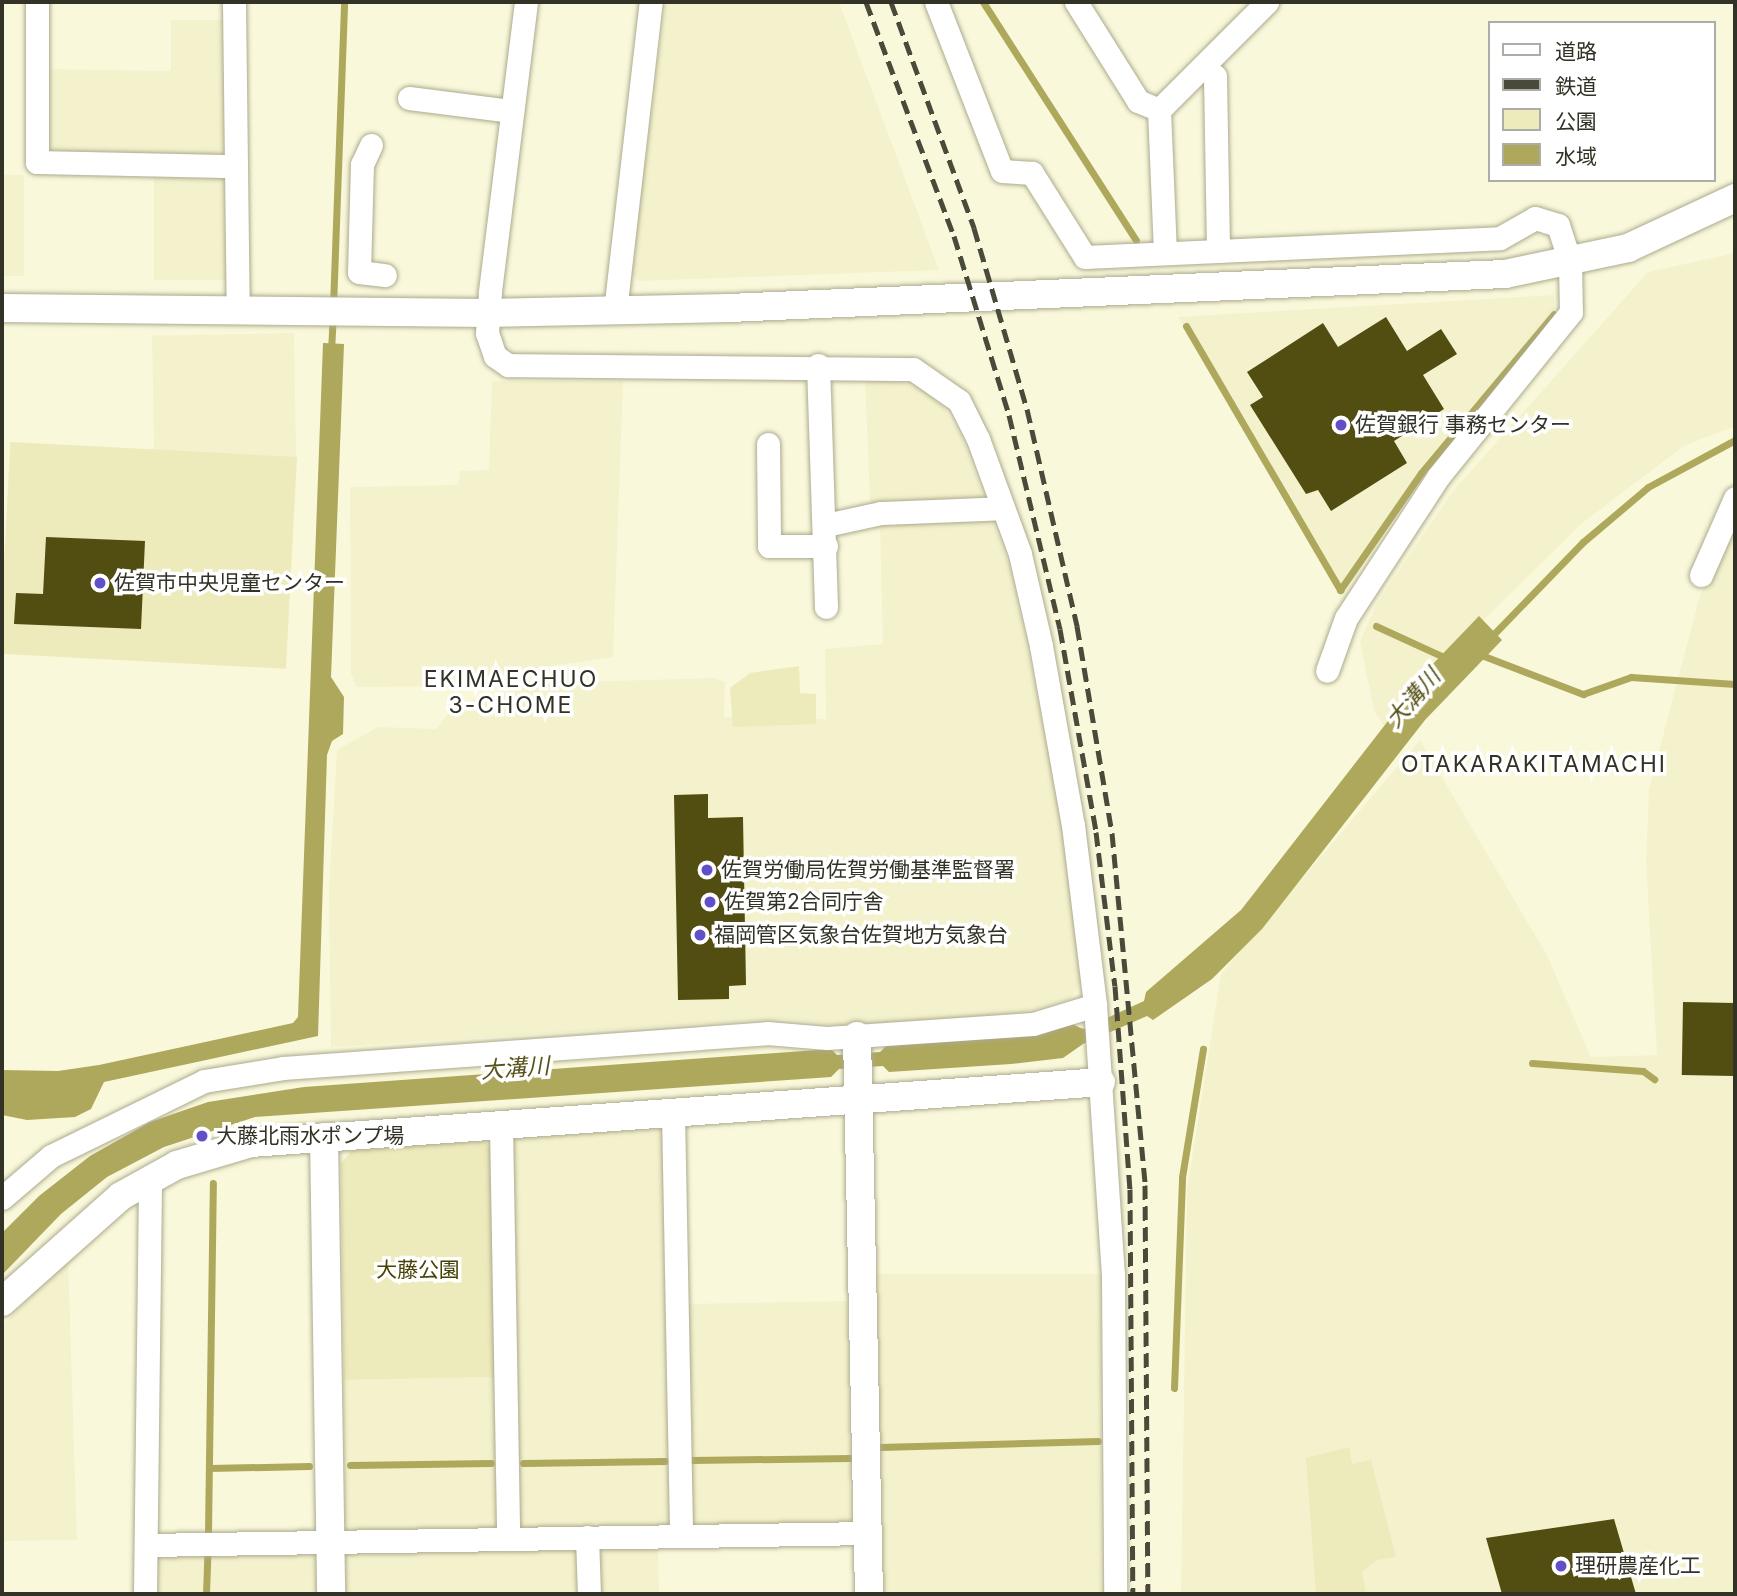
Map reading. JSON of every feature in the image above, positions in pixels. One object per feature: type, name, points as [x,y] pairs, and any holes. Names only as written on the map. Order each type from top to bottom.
[{"type":"street","points":[[37,2],[37,162],[236,166]]},
{"type":"street","points":[[234,2],[238,311]]},
{"type":"street","points":[[526,2],[488,313],[495,356],[508,365],[903,367],[936,380],[959,401],[1003,508],[1041,646],[1073,825],[1095,1005],[1113,1274],[1115,1594]]},
{"type":"street","points":[[615,311],[651,2]]},
{"type":"street","points":[[936,2],[1002,171],[1032,173],[1085,257],[1500,238],[1535,218],[1558,225],[1570,262],[1572,312],[1559,333],[1438,477],[1346,618],[1327,671]]},
{"type":"street","points":[[1076,2],[1138,101],[1159,110]]},
{"type":"street","points":[[1165,253],[1159,110],[1267,2]]},
{"type":"street","points":[[1215,76],[1218,251]]},
{"type":"street","points":[[409,98],[512,111]]},
{"type":"street","points":[[354,312],[359,272],[362,164],[371,145]]},
{"type":"street","points":[[2,308],[488,313],[615,311],[1506,274],[1628,248],[1735,198]]},
{"type":"street","points":[[359,272],[385,275]]},
{"type":"street","points":[[818,365],[827,536],[827,607]]},
{"type":"street","points":[[768,444],[769,546],[827,536],[881,513],[1003,508]]},
{"type":"street","points":[[1701,575],[1735,498]]},
{"type":"street","points":[[2,1198],[51,1156],[115,1120],[204,1081],[283,1068],[753,1034],[857,1041],[1034,1024],[1095,1005]]},
{"type":"street","points":[[857,1041],[869,1594]]},
{"type":"street","points":[[2,1302],[121,1196],[177,1165],[251,1143],[673,1113],[858,1087],[1101,1082]]},
{"type":"street","points":[[673,1113],[681,1535]]},
{"type":"street","points":[[501,1125],[508,1539]]},
{"type":"street","points":[[324,1137],[331,1594]]},
{"type":"street","points":[[145,1594],[150,1179]]},
{"type":"street","points":[[146,1545],[868,1533]]},
{"type":"street","points":[[587,1537],[589,1594]]},
{"type":"shaded area","points":[[666,2],[839,2],[939,270],[638,281],[631,273]]},
{"type":"shaded area","points":[[171,20],[225,20],[227,158],[45,156],[44,69],[171,71]]},
{"type":"shaded area","points":[[2,175],[24,175],[24,276],[2,276]]},
{"type":"shaded area","points":[[154,176],[228,176],[228,280],[154,280]]},
{"type":"shaded area","points":[[1735,253],[1735,426],[1684,446],[1581,524],[1445,658],[1390,735],[1374,711],[1360,641],[1377,603],[1453,491],[1648,272]]},
{"type":"shaded area","points":[[1554,295],[1554,314],[1421,473],[1338,593],[1178,317]]},
{"type":"shaded area","points":[[294,333],[296,457],[154,459],[152,335]]},
{"type":"shaded area","points":[[865,377],[918,386],[943,406],[963,440],[1012,573],[1066,838],[1085,976],[1070,999],[1020,1013],[844,1026],[781,1019],[331,1047],[329,888],[337,750],[378,727],[436,729],[456,704],[544,683],[713,678],[725,682],[724,717],[826,719],[825,649],[883,644],[880,529],[871,524]]},
{"type":"shaded area","points":[[492,381],[623,381],[613,657],[505,673],[465,686],[357,687],[351,674],[350,487],[458,485],[460,471],[489,470]]},
{"type":"shaded area","points":[[1735,517],[1735,1594],[1181,1594],[1187,1189],[1221,974],[1420,740],[1548,957],[1591,1057],[1657,1055],[1646,862],[1649,789],[1700,595]]},
{"type":"shaded area","points":[[682,1124],[686,1304],[847,1301],[851,1543],[658,1547],[659,1594],[346,1594],[344,1380],[495,1377],[492,1150],[524,1134]]},
{"type":"shaded area","points":[[68,1258],[77,1540],[2,1541],[2,1326]]},
{"type":"shaded area","points":[[877,1274],[1101,1274],[1101,1594],[877,1594]]},
{"type":"shaded area","points":[[152,1549],[318,1549],[318,1594],[152,1594]]},
{"type":"green space","points":[[10,442],[297,457],[286,669],[2,654]]},
{"type":"green space","points":[[799,666],[800,693],[816,694],[816,724],[733,727],[730,688],[750,673]]},
{"type":"green space","name":"大藤公園","points":[[482,1138],[492,1150],[496,1377],[344,1380],[341,1163],[356,1146]]},
{"type":"green space","points":[[1349,1447],[1352,1464],[1371,1460],[1396,1557],[1377,1560],[1362,1572],[1366,1594],[1316,1594],[1306,1458]]},
{"type":"water","points":[[323,343],[344,344],[331,677],[344,697],[343,734],[332,741],[327,755],[318,1036],[104,1082],[91,1109],[75,1117],[27,1120],[2,1115],[2,1070],[58,1071],[99,1065],[293,1023],[298,1017]]},
{"type":"water","points":[[1479,616],[1502,640],[1425,720],[1262,929],[1212,979],[1153,1020],[1147,1016],[1083,1044],[1063,1058],[1011,1064],[889,1072],[883,1066],[839,1069],[831,1077],[255,1117],[164,1147],[107,1177],[61,1214],[2,1275],[2,1233],[39,1196],[90,1156],[150,1122],[208,1102],[304,1087],[831,1049],[837,1055],[880,1052],[887,1045],[1072,1024],[1083,1029],[1144,1001],[1146,992],[1241,910],[1430,667]]},
{"type":"building","name":"佐賀銀行 事務センター","points":[[1386,317],[1407,351],[1441,329],[1457,354],[1423,375],[1444,409],[1394,441],[1407,463],[1331,511],[1318,490],[1306,494],[1250,405],[1263,397],[1247,372],[1323,323],[1338,347]]},
{"type":"building","name":"佐賀市中央児童センター","points":[[46,537],[145,541],[141,629],[14,624],[16,593],[43,594]]},
{"type":"building","name":"佐賀第2合同庁舎","points":[[708,794],[708,818],[743,817],[746,985],[729,986],[729,999],[678,1000],[674,795]]},
{"type":"building","points":[[1683,1002],[1735,1003],[1734,1076],[1682,1075]]},
{"type":"building","name":"理研農産化工","points":[[1614,1519],[1636,1594],[1502,1594],[1486,1538]]},
{"type":"waterway","points":[[333,306],[344,2]]},
{"type":"waterway","points":[[983,2],[1136,240]]},
{"type":"waterway","points":[[1186,326],[1340,590],[1421,473],[1554,314]]},
{"type":"waterway","points":[[331,351],[333,318]]},
{"type":"waterway","name":"大溝川","points":[[1489,639],[1583,542],[1648,487],[1735,440]]},
{"type":"waterway","points":[[1376,626],[1448,659]]},
{"type":"waterway","points":[[1476,653],[1583,694],[1631,677],[1735,684]]},
{"type":"waterway","points":[[1174,1388],[1182,1177],[1203,1049]]},
{"type":"waterway","points":[[1532,1063],[1643,1071],[1654,1079]]},
{"type":"waterway","points":[[208,1532],[213,1183]]},
{"type":"waterway","points":[[880,1447],[1098,1441]]},
{"type":"waterway","points":[[691,1460],[850,1458]]},
{"type":"waterway","points":[[523,1463],[665,1461]]},
{"type":"waterway","points":[[350,1465],[491,1463]]},
{"type":"waterway","points":[[209,1468],[309,1466]]},
{"type":"waterway","points":[[206,1594],[207,1556]]},
{"type":"railway","points":[[866,2],[954,236],[1009,415],[1060,629],[1096,832],[1115,986],[1130,1189],[1133,1594]]},
{"type":"railway","points":[[891,2],[974,228],[1027,409],[1077,626],[1112,833],[1145,1185],[1148,1594]]},
{"type":"place","name":"佐賀銀行 事務センター","points":[[1341,425]]},
{"type":"place","name":"佐賀市中央児童センター","points":[[100,583]]},
{"type":"place","name":"佐賀労働局佐賀労働基準監督署","points":[[707,870]]},
{"type":"place","name":"佐賀第2合同庁舎","points":[[710,902]]},
{"type":"place","name":"福岡管区気象台佐賀地方気象台","points":[[700,935]]},
{"type":"place","name":"大藤北雨水ポンプ場","points":[[202,1136]]},
{"type":"place","name":"理研農産化工","points":[[1561,1566]]},
{"type":"district","name":"EKIMAECHUO 3-CHOME","points":[[511,692]]},
{"type":"district","name":"OTAKARAKITAMACHI","points":[[1534,764]]}]
